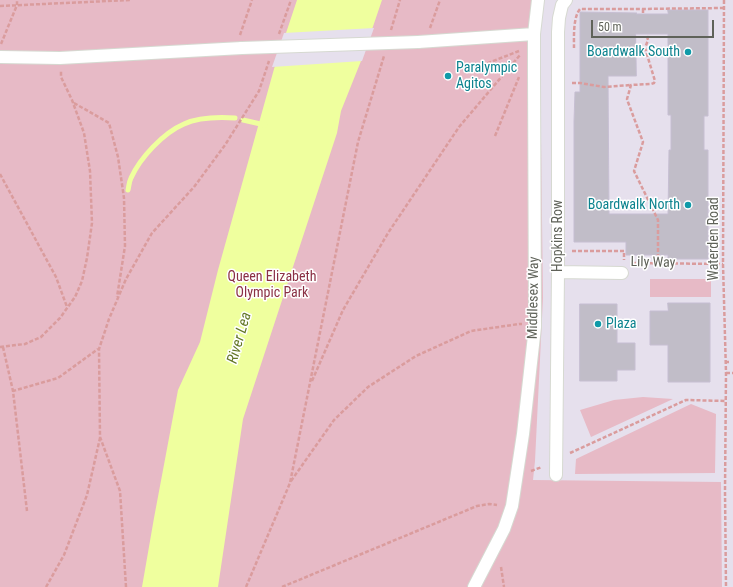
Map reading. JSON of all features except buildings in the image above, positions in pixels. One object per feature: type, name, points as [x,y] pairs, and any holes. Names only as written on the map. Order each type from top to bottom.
[{"type":"street","name":"Middlesex Way","points":[[474,587],[504,529],[512,506],[523,434],[535,327],[531,34],[538,0]]},
{"type":"street","name":"Hopkins Row","points":[[556,474],[564,272],[558,18],[562,5],[566,0]]},
{"type":"street","points":[[0,57],[60,58],[239,48],[422,42],[531,34]]},
{"type":"street","name":"Lily Way","points":[[564,272],[623,268]]},
{"type":"path","points":[[0,46],[17,5],[17,0]]},
{"type":"path","points":[[0,6],[130,0]]},
{"type":"path","points":[[239,48],[252,0]]},
{"type":"path","points":[[277,40],[291,0]]},
{"type":"path","points":[[422,42],[440,0]]},
{"type":"path","name":"Waterden Road","points":[[724,0],[723,264],[726,373],[726,587]]},
{"type":"path","points":[[573,52],[577,12],[580,9],[723,8]]},
{"type":"path","points":[[643,9],[643,14]]},
{"type":"path","points":[[310,386],[343,310],[388,233],[459,126],[520,56],[531,34]]},
{"type":"path","points":[[571,88],[571,83],[604,87],[654,83],[655,81],[645,48],[648,40],[647,36]]},
{"type":"path","points":[[465,72],[519,51]]},
{"type":"path","points":[[46,587],[64,554],[87,495],[100,436],[99,349],[116,302],[126,279],[152,233],[194,187],[225,145],[259,91],[272,55]]},
{"type":"path","points":[[246,587],[290,483],[358,142],[380,70]]},
{"type":"path","points":[[495,136],[521,72]]},
{"type":"path","points":[[27,511],[12,391],[1,347],[25,344],[41,337],[60,318],[75,297],[82,281],[92,223],[90,171],[84,133],[73,102],[61,77]]},
{"type":"path","points":[[631,85],[628,102],[643,142],[634,171],[658,220],[658,263]]},
{"type":"path","points":[[73,102],[109,123],[118,156],[124,198],[126,246],[116,302]]},
{"type":"path","points":[[0,174],[56,277],[68,307]]},
{"type":"path","name":"Lily Way","points":[[564,272],[571,251],[624,251],[623,268]]},
{"type":"path","name":"Lily Way","points":[[630,263],[723,264]]},
{"type":"path","points":[[290,483],[334,420],[368,387],[416,356],[471,331],[519,324],[535,327]]},
{"type":"path","points":[[12,391],[58,378],[99,349]]},
{"type":"path","points":[[725,362],[731,362]]},
{"type":"path","points":[[726,373],[733,373]]},
{"type":"path","points":[[534,470],[686,400],[726,401]]},
{"type":"path","points":[[100,436],[120,491],[126,587]]},
{"type":"path","points":[[725,438],[731,438]]},
{"type":"path","points":[[282,587],[477,506],[489,504],[512,506]]},
{"type":"green space","name":"Queen Elizabeth Olympic Park","points":[[0,0],[544,0],[540,59],[543,298],[533,480],[721,482],[722,587],[0,587]]},
{"type":"green space","points":[[650,279],[711,279],[711,297],[650,297]]},
{"type":"green space","points":[[643,397],[673,399],[591,437],[580,410],[614,400]]},
{"type":"green space","points":[[691,404],[716,414],[715,473],[575,474],[576,459]]},
{"type":"water","name":"River Lea","points":[[297,0],[382,0],[363,56],[341,111],[337,133],[243,419],[218,587],[142,587],[178,390],[200,342],[218,270],[274,69]]},
{"type":"pier","points":[[374,28],[362,61],[272,67],[284,33]]},
{"type":"waterway","points":[[128,190],[130,180],[140,162],[146,154],[168,133],[184,124],[196,120],[235,118]]},
{"type":"waterway","points":[[243,120],[265,125]]},
{"type":"place","name":"Boardwalk South","points":[[688,52]]},
{"type":"place","name":"Paralympic Agitos","points":[[448,76]]},
{"type":"place","name":"Boardwalk North","points":[[688,205]]},
{"type":"place","name":"Plaza","points":[[598,324]]}]
